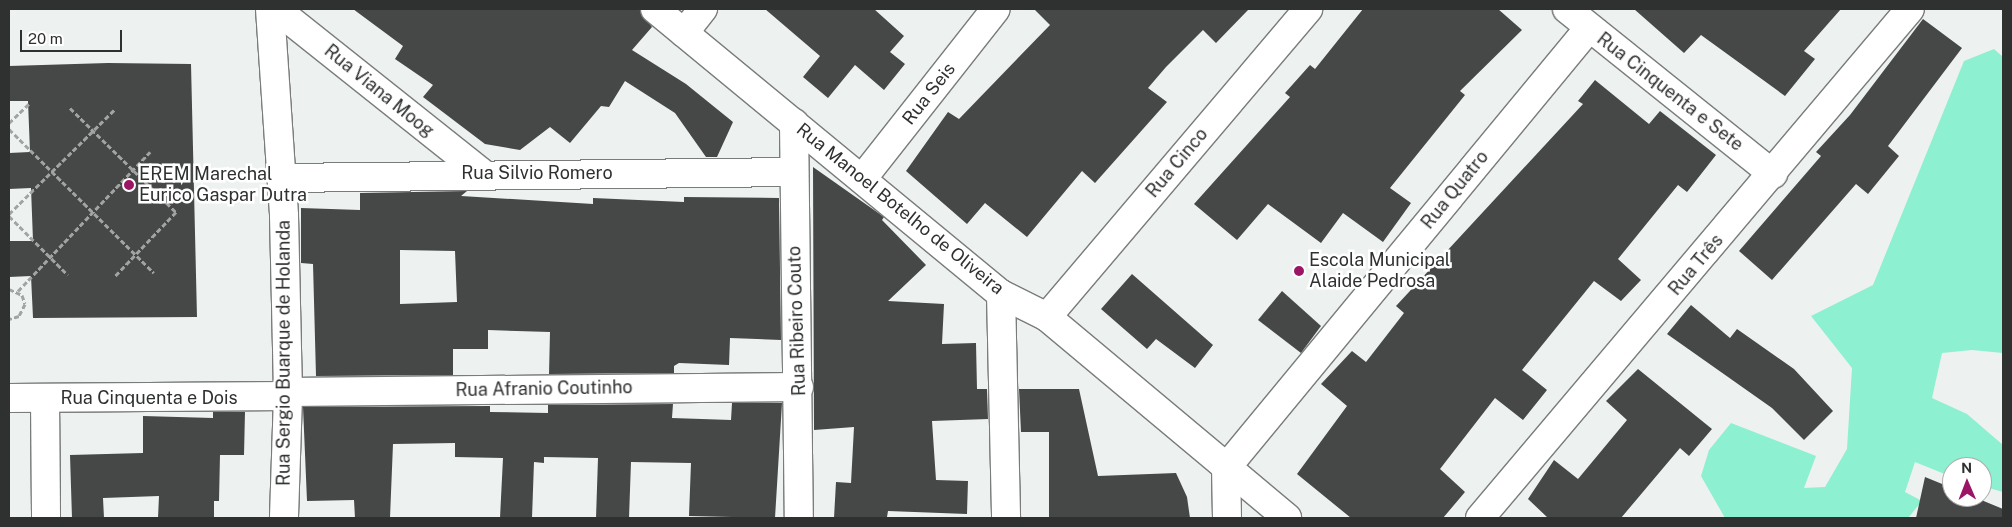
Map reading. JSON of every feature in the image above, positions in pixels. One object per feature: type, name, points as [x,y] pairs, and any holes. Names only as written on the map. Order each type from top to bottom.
[{"type":"street","name":"Rua Sergio Buarque de Holanda","points":[[270,9],[282,178],[288,394],[284,518]]},
{"type":"street","name":"Rua Viana Moog","points":[[276,9],[482,173]]},
{"type":"street","name":"Rua Manoel Botelho de Oliveira","points":[[655,9],[1001,294],[1048,317],[1287,518]]},
{"type":"street","points":[[684,32],[703,9]]},
{"type":"street","name":"Rua Seis","points":[[862,179],[996,9]]},
{"type":"street","name":"Rua Cinco","points":[[1048,317],[1308,9]]},
{"type":"street","name":"Rua Cinquenta e Sete","points":[[1567,9],[1773,174]]},
{"type":"street","name":"Rua Três","points":[[1480,518],[1773,174],[1910,9]]},
{"type":"street","name":"Rua Quatro","points":[[1226,468],[1589,28]]},
{"type":"street","name":"Rua Ribeiro Couto","points":[[794,123],[792,172],[799,387],[799,518]]},
{"type":"street","name":"Rua Silvio Romero","points":[[282,178],[482,173],[792,172]]},
{"type":"street","points":[[1001,294],[1006,518]]},
{"type":"street","name":"Rua Afranio Coutinho","points":[[288,394],[799,387]]},
{"type":"street","name":"Rua Cinquenta e Dois","points":[[9,398],[288,394]]},
{"type":"street","points":[[46,398],[46,518]]},
{"type":"street","points":[[1226,468],[1227,518]]},
{"type":"path","points":[[9,124],[30,103]]},
{"type":"path","points":[[70,108],[176,212],[115,276]]},
{"type":"path","points":[[68,275],[9,215],[114,110]]},
{"type":"path","points":[[9,129],[154,273]]},
{"type":"path","points":[[18,291],[150,152]]},
{"type":"path","points":[[9,289],[18,291],[24,299],[25,309],[19,316],[9,319]]},
{"type":"green space","points":[[1994,49],[2003,57],[2003,353],[1972,350],[1942,353],[1932,398],[1967,414],[2003,445],[2003,492],[1992,489],[1992,457],[1942,457],[1942,473],[1915,462],[1905,492],[1922,501],[1908,518],[1725,518],[1701,476],[1709,450],[1731,423],[1816,456],[1804,488],[1825,487],[1847,449],[1852,368],[1811,316],[1873,285],[1964,61]]},
{"type":"building","points":[[353,9],[639,9],[652,27],[632,50],[686,84],[733,122],[717,157],[706,157],[675,113],[625,81],[609,107],[601,106],[570,143],[550,127],[520,150],[485,144],[423,97],[433,85],[395,59],[403,46]]},
{"type":"building","points":[[765,9],[874,9],[904,36],[890,52],[905,64],[884,90],[855,65],[828,98],[803,77],[820,56]]},
{"type":"building","points":[[1034,9],[1249,9],[1216,43],[1203,30],[1166,67],[1148,88],[1167,102],[1095,183],[1082,171],[1027,237],[985,203],[967,224],[906,171],[948,112],[959,119],[1050,25]]},
{"type":"building","points":[[1363,9],[1498,9],[1522,30],[1460,91],[1465,95],[1390,188],[1411,203],[1383,242],[1343,213],[1321,243],[1268,204],[1237,240],[1194,204],[1290,97],[1285,93],[1310,65],[1315,69]]},
{"type":"building","points":[[1634,9],[1841,9],[1804,51],[1815,59],[1785,96],[1701,35],[1684,53]]},
{"type":"building","points":[[1923,19],[1962,48],[1888,146],[1899,156],[1868,194],[1856,184],[1772,280],[1739,251],[1821,156],[1816,152],[1850,115]]},
{"type":"building","points":[[108,63],[191,64],[197,317],[33,318],[31,276],[9,277],[9,241],[33,241],[31,188],[9,189],[9,153],[30,152],[28,101],[9,101],[9,66]]},
{"type":"building","points":[[1595,80],[1649,124],[1660,111],[1716,155],[1687,192],[1678,185],[1618,259],[1641,280],[1621,301],[1594,281],[1522,370],[1547,390],[1523,420],[1495,398],[1440,469],[1465,492],[1443,518],[1351,518],[1297,474],[1347,406],[1321,384],[1352,351],[1366,362],[1404,313],[1396,306],[1583,104],[1578,101]]},
{"type":"building","points":[[813,167],[884,217],[882,220],[926,265],[888,301],[944,304],[942,344],[976,343],[977,389],[987,389],[988,419],[932,421],[936,480],[968,481],[967,514],[888,511],[887,517],[834,518],[836,482],[851,483],[854,427],[814,430]]},
{"type":"building","points":[[467,191],[461,196],[593,204],[593,198],[684,202],[684,197],[779,198],[781,340],[730,338],[729,365],[679,363],[674,366],[674,373],[549,374],[550,332],[488,330],[488,349],[453,349],[453,375],[316,376],[313,264],[301,263],[301,208],[360,210],[360,193]],"holes":[[[400,250],[455,251],[457,302],[400,304]]]},
{"type":"building","points":[[1132,274],[1213,345],[1195,368],[1156,339],[1147,349],[1101,309]]},
{"type":"building","points":[[1282,291],[1321,326],[1301,353],[1258,320]]},
{"type":"building","points":[[1691,305],[1730,338],[1737,329],[1794,369],[1833,411],[1804,440],[1772,408],[1667,334]]},
{"type":"building","points":[[1638,369],[1712,429],[1689,456],[1680,448],[1621,518],[1548,518],[1528,499],[1554,460],[1578,479],[1627,420],[1606,401]]},
{"type":"building","points":[[1019,389],[1079,389],[1098,476],[1176,473],[1187,497],[1190,518],[1049,518],[1049,432],[1021,432]]},
{"type":"building","points":[[732,403],[782,403],[775,518],[689,516],[691,463],[631,462],[629,518],[596,518],[598,458],[544,457],[544,463],[534,462],[532,518],[500,518],[503,458],[455,457],[455,443],[393,444],[390,518],[355,518],[354,500],[307,501],[303,407],[490,406],[490,412],[548,413],[548,405],[673,404],[672,418],[731,420]]},
{"type":"building","points":[[213,412],[245,412],[244,455],[220,455],[219,501],[214,501],[214,518],[158,518],[159,496],[103,498],[104,518],[72,518],[70,455],[143,453],[143,416],[213,418]]},
{"type":"building","points":[[1925,477],[1942,484],[1942,507],[1992,507],[1992,504],[2003,509],[2003,518],[1916,518]]},
{"type":"place","name":"EREM Marechal Eurico Gaspar Dutra","points":[[129,185]]},
{"type":"place","name":"Escola Municipal Alaide Pedrosa","points":[[1299,271]]}]
